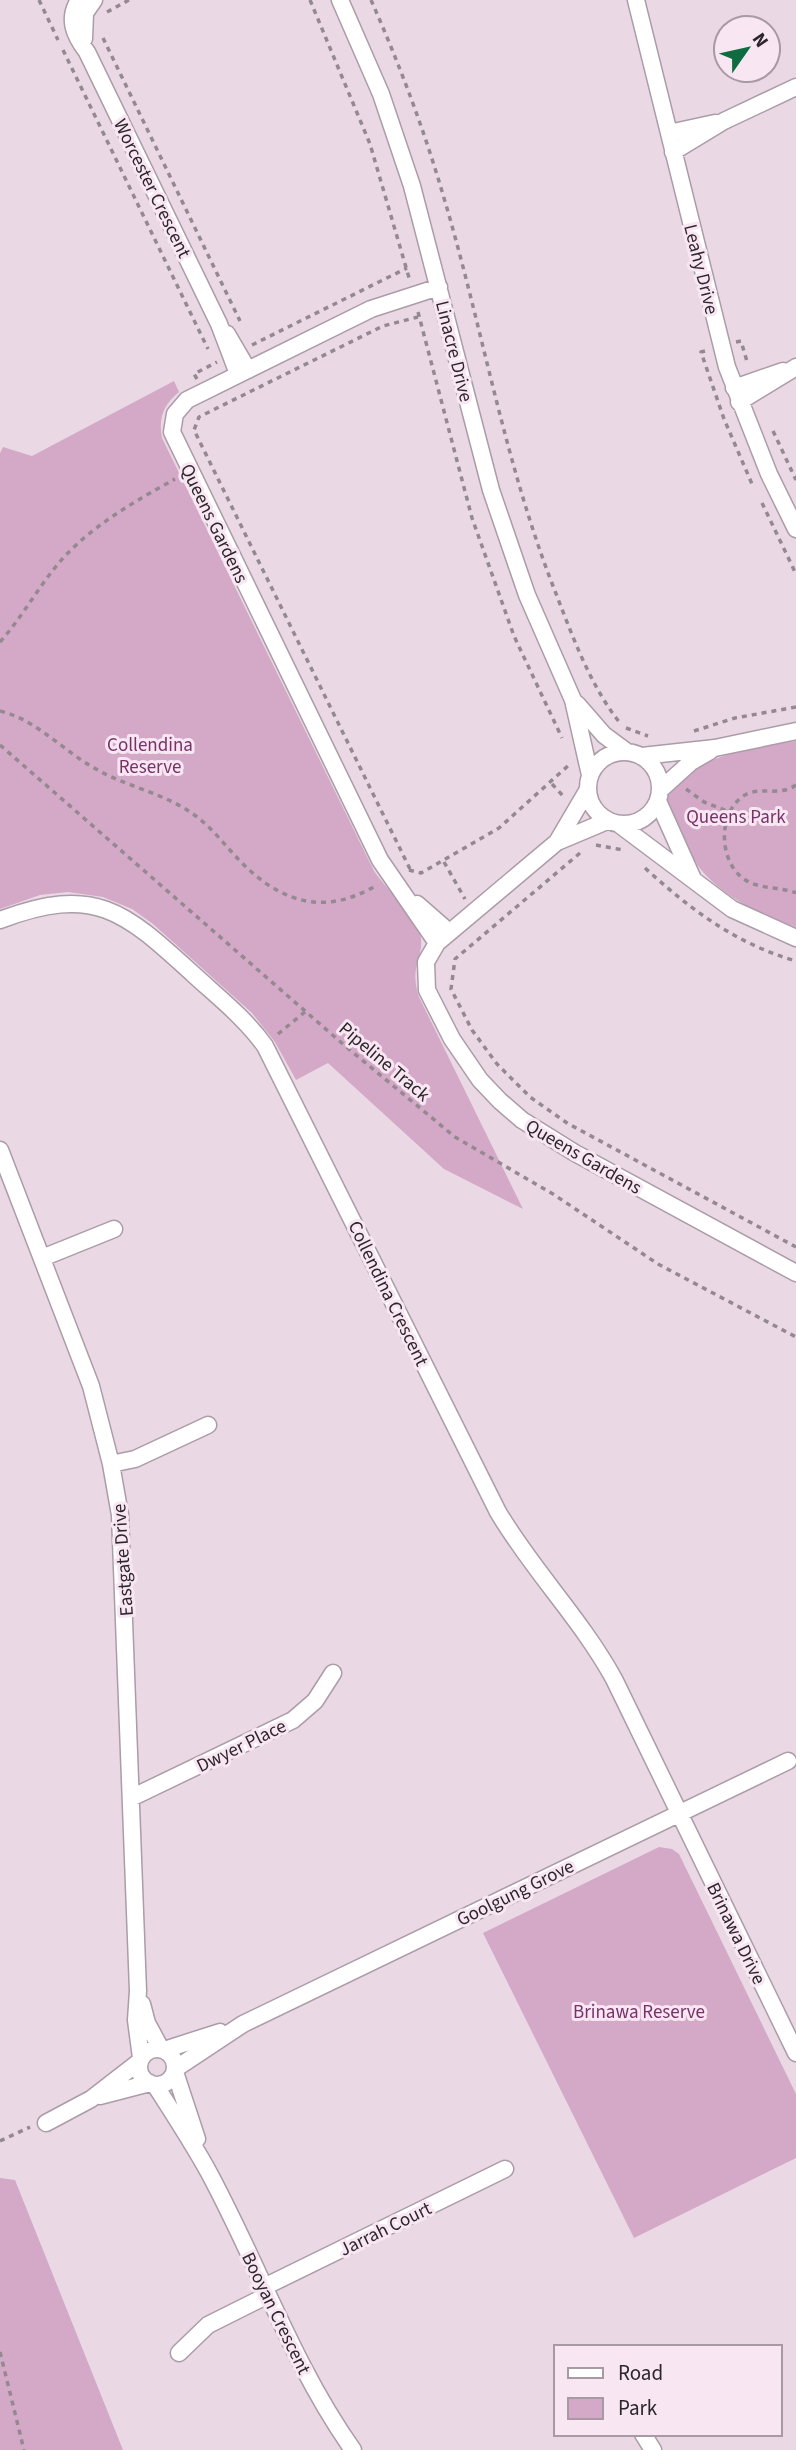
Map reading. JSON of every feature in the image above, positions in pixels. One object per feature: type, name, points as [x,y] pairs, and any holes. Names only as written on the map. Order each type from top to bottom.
[{"type":"street","name":"Linacre Drive","points":[[340,0],[396,136],[439,287],[474,433],[527,595],[573,700],[584,744],[589,783]]},
{"type":"street","name":"Leahy Drive","points":[[636,0],[737,395],[796,529]]},
{"type":"street","name":"Worcester Crescent","points":[[82,2],[72,25],[243,372]]},
{"type":"street","points":[[673,152],[724,121],[796,87]]},
{"type":"street","points":[[668,133],[724,121]]},
{"type":"street","name":"Queens Gardens","points":[[439,287],[371,309],[181,405],[173,421],[174,440],[391,877],[443,937],[426,962],[427,989],[452,1039],[480,1080],[522,1120],[575,1153],[796,1273]]},
{"type":"street","points":[[737,395],[796,367]]},
{"type":"street","name":"Linacre Drive","points":[[573,700],[604,735],[634,754]]},
{"type":"street","points":[[557,842],[605,757],[715,748],[796,731]]},
{"type":"street","points":[[443,937],[557,842],[614,823],[643,819],[659,796],[691,762],[715,748]]},
{"type":"street","points":[[634,754],[656,771],[659,796],[692,879]]},
{"type":"street","points":[[589,783],[597,814],[614,823],[732,909],[796,938]]},
{"type":"street","name":"Collendina Crescent","points":[[0,920],[28,909],[62,904],[82,903],[119,914],[153,938],[241,1018],[265,1046],[481,1482],[515,1541],[580,1622],[598,1650],[679,1813]]},
{"type":"street","name":"Eastgate Drive","points":[[0,1150],[91,1386],[111,1464],[122,1541],[133,1797],[138,1991],[136,2020],[140,2059]]},
{"type":"street","points":[[42,1258],[114,1228]]},
{"type":"street","points":[[111,1464],[135,1459],[208,1426]]},
{"type":"street","name":"Dwyer Place","points":[[133,1797],[293,1720],[315,1700],[333,1673]]},
{"type":"street","name":"Goolgung Grove","points":[[175,2070],[243,2024],[788,1761]]},
{"type":"street","name":"Brinawa Drive","points":[[679,1813],[796,2053]]},
{"type":"street","name":"Eastgate Drive","points":[[138,1991],[147,2022],[163,2049]]},
{"type":"street","name":"Goolgung Grove","points":[[163,2049],[243,2024]]},
{"type":"street","points":[[46,2123],[91,2099],[148,2051],[163,2049],[173,2057],[175,2070],[165,2083],[91,2099]]},
{"type":"street","points":[[140,2059],[139,2071],[153,2084]]},
{"type":"street","name":"Booyan Crescent","points":[[175,2070],[208,2172]]},
{"type":"street","name":"Booyan Crescent","points":[[153,2084],[208,2172],[315,2390],[353,2450]]},
{"type":"street","name":"Jarrah Court","points":[[179,2353],[208,2325],[266,2291],[505,2169]]},
{"type":"path","points":[[38,0],[234,354]]},
{"type":"path","points":[[102,17],[130,0]]},
{"type":"path","points":[[310,0],[357,108],[384,185],[453,453],[490,571],[514,636],[565,743]]},
{"type":"path","points":[[370,0],[410,94],[442,189],[502,429],[544,561],[601,696],[621,725],[604,735]]},
{"type":"path","points":[[100,30],[234,354]]},
{"type":"path","points":[[204,392],[194,374],[407,268]]},
{"type":"path","points":[[410,869],[194,430],[199,417],[383,326],[418,317]]},
{"type":"path","points":[[0,642],[64,557],[82,539],[141,497],[190,472]]},
{"type":"path","points":[[688,732],[735,718],[796,707]]},
{"type":"path","points":[[0,711],[32,724],[96,769],[182,806],[259,878],[296,898],[313,903],[342,902],[410,869],[421,873],[499,828],[570,767],[570,754],[584,744]]},
{"type":"path","name":"Pipeline Track","points":[[0,746],[455,1137],[553,1194],[658,1264],[796,1337]]},
{"type":"path","points":[[796,785],[783,792],[746,794],[735,802],[725,819],[729,856],[740,874],[748,882],[796,893]]},
{"type":"path","points":[[631,855],[599,844],[580,853],[461,951],[455,959],[451,978],[456,1000],[472,1030],[497,1064],[550,1112],[796,1247]]},
{"type":"path","points":[[639,862],[713,924],[741,940],[796,961]]},
{"type":"path","points":[[265,1046],[306,1011]]},
{"type":"path","points":[[0,2141],[46,2123]]},
{"type":"path","points":[[0,2352],[24,2450]]},
{"type":"green space","name":"Collendina Reserve","points":[[174,381],[179,392],[169,401],[163,412],[162,438],[374,871],[419,930],[421,946],[415,978],[419,997],[523,1209],[444,1169],[328,1063],[296,1080],[275,1042],[252,1013],[153,924],[132,909],[103,897],[68,892],[40,895],[0,909],[0,453],[3,447],[32,456]]},
{"type":"green space","name":"Queens Park","points":[[796,741],[796,927],[752,909],[712,881],[688,851],[666,802],[673,787],[685,775],[702,765],[741,751]]},
{"type":"green space","name":"Brinawa Reserve","points":[[659,1847],[672,1849],[679,1854],[796,2094],[796,2158],[634,2238],[483,1933]]},
{"type":"green space","points":[[0,2178],[15,2180],[123,2450],[0,2450]]}]
